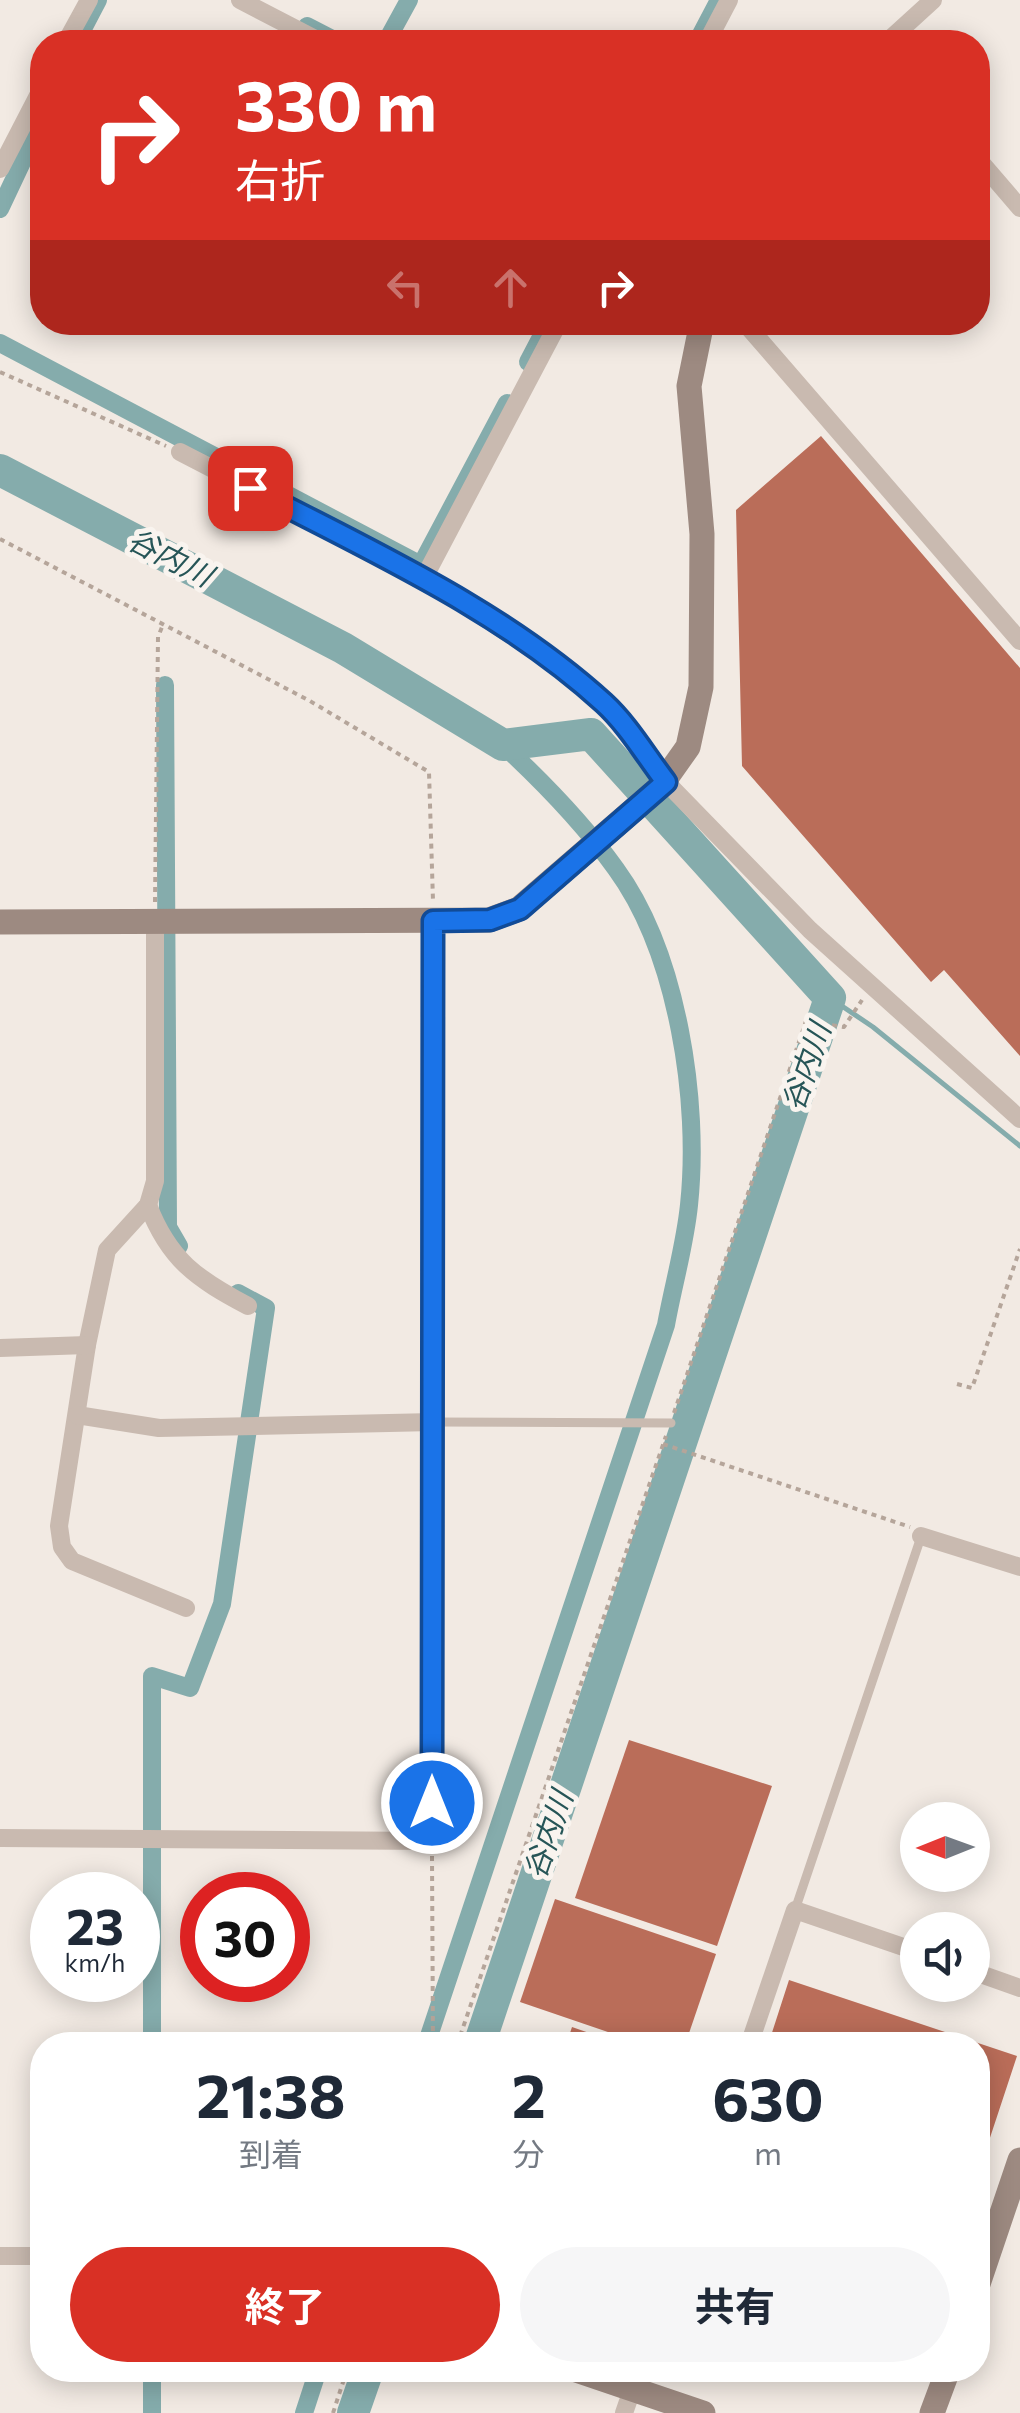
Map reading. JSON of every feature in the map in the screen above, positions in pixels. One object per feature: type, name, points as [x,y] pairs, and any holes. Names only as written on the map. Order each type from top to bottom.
[{"type":"street","points":[[73,30],[89,0]]},
{"type":"street","points":[[240,0],[298,30]]},
{"type":"street","points":[[713,30],[729,0]]},
{"type":"street","points":[[900,30],[934,0]]},
{"type":"street","points":[[0,169],[30,111]]},
{"type":"street","points":[[990,174],[1020,208]]},
{"type":"street","points":[[424,578],[552,335]]},
{"type":"street","points":[[0,922],[490,920],[520,909],[663,785],[688,746],[701,687],[702,534],[689,386],[699,335]]},
{"type":"street","points":[[755,335],[1020,641]]},
{"type":"street","points":[[180,452],[424,578],[552,663],[606,705],[663,785],[870,988],[1020,1120]]},
{"type":"street","points":[[0,1838],[432,1841],[433,921]]},
{"type":"street","points":[[155,922],[156,1181],[148,1205],[108,1250],[87,1345],[58,1526],[62,1547],[72,1561],[186,1608]]},
{"type":"street","points":[[148,1205],[164,1244],[180,1262],[248,1306]]},
{"type":"street","points":[[0,1348],[87,1345]]},
{"type":"street","points":[[77,1415],[159,1428],[434,1422]]},
{"type":"street","points":[[922,1534],[1020,1568]]},
{"type":"street","points":[[753,2032],[795,1910],[900,1946]]},
{"type":"street","points":[[990,1978],[1020,1988]]},
{"type":"street","points":[[990,2249],[1020,2160]]},
{"type":"street","points":[[0,2256],[30,2256]]},
{"type":"street","points":[[596,2382],[628,2401],[703,2413]]},
{"type":"street","points":[[932,2413],[944,2382]]},
{"type":"lane","points":[[434,1422],[670,1423]]},
{"type":"lane","points":[[795,1910],[922,1534]]},
{"type":"path","points":[[0,372],[180,452]]},
{"type":"path","points":[[0,538],[310,700],[429,772],[433,921]]},
{"type":"path","points":[[155,922],[158,637],[162,626]]},
{"type":"path","points":[[462,2032],[665,1445],[806,1021],[840,1027],[864,996]]},
{"type":"path","points":[[957,1384],[972,1388],[1020,1249]]},
{"type":"path","points":[[665,1445],[922,1534]]},
{"type":"path","points":[[432,1841],[433,2032]]},
{"type":"path","points":[[333,2413],[343,2382]]},
{"type":"building","points":[[821,436],[1020,668],[1020,1056],[944,970],[931,982],[742,766],[736,510]]},
{"type":"building","points":[[629,1740],[772,1786],[717,1946],[575,1898]]},
{"type":"building","points":[[555,1899],[716,1954],[689,2032],[608,2032],[520,2002]]},
{"type":"building","points":[[789,1980],[945,2032],[772,2032]]},
{"type":"building","points":[[990,2047],[1017,2056],[990,2138]]},
{"type":"waterway","points":[[82,30],[98,0]]},
{"type":"waterway","points":[[393,30],[409,0]]},
{"type":"waterway","points":[[703,30],[719,0]]},
{"type":"waterway","points":[[307,26],[315,30]]},
{"type":"waterway","points":[[0,209],[25,156],[24,140],[30,129]]},
{"type":"waterway","points":[[528,362],[542,335]]},
{"type":"waterway","points":[[0,343],[421,565],[507,403]]},
{"type":"waterway","name":"谷内川","points":[[0,470],[343,648],[503,745],[591,734],[830,998],[483,2032]]},
{"type":"waterway","points":[[165,685],[168,1227],[179,1246]]},
{"type":"waterway","points":[[430,2032],[666,1325],[687,1220],[692,1164],[680,1030],[655,943],[637,904],[603,852],[503,745]]},
{"type":"waterway","points":[[830,998],[873,1027],[1020,1146]]},
{"type":"waterway","points":[[152,2032],[152,1676],[190,1688],[222,1604],[266,1308],[238,1293]]},
{"type":"waterway","points":[[152,2382],[152,2413]]},
{"type":"waterway","points":[[304,2413],[314,2382]]},
{"type":"waterway","name":"谷内川","points":[[353,2413],[364,2382]]},
{"type":"route","points":[[250,488],[424,578],[552,663],[606,705],[666,782],[520,909],[490,920],[433,921],[432,1803]]}]
